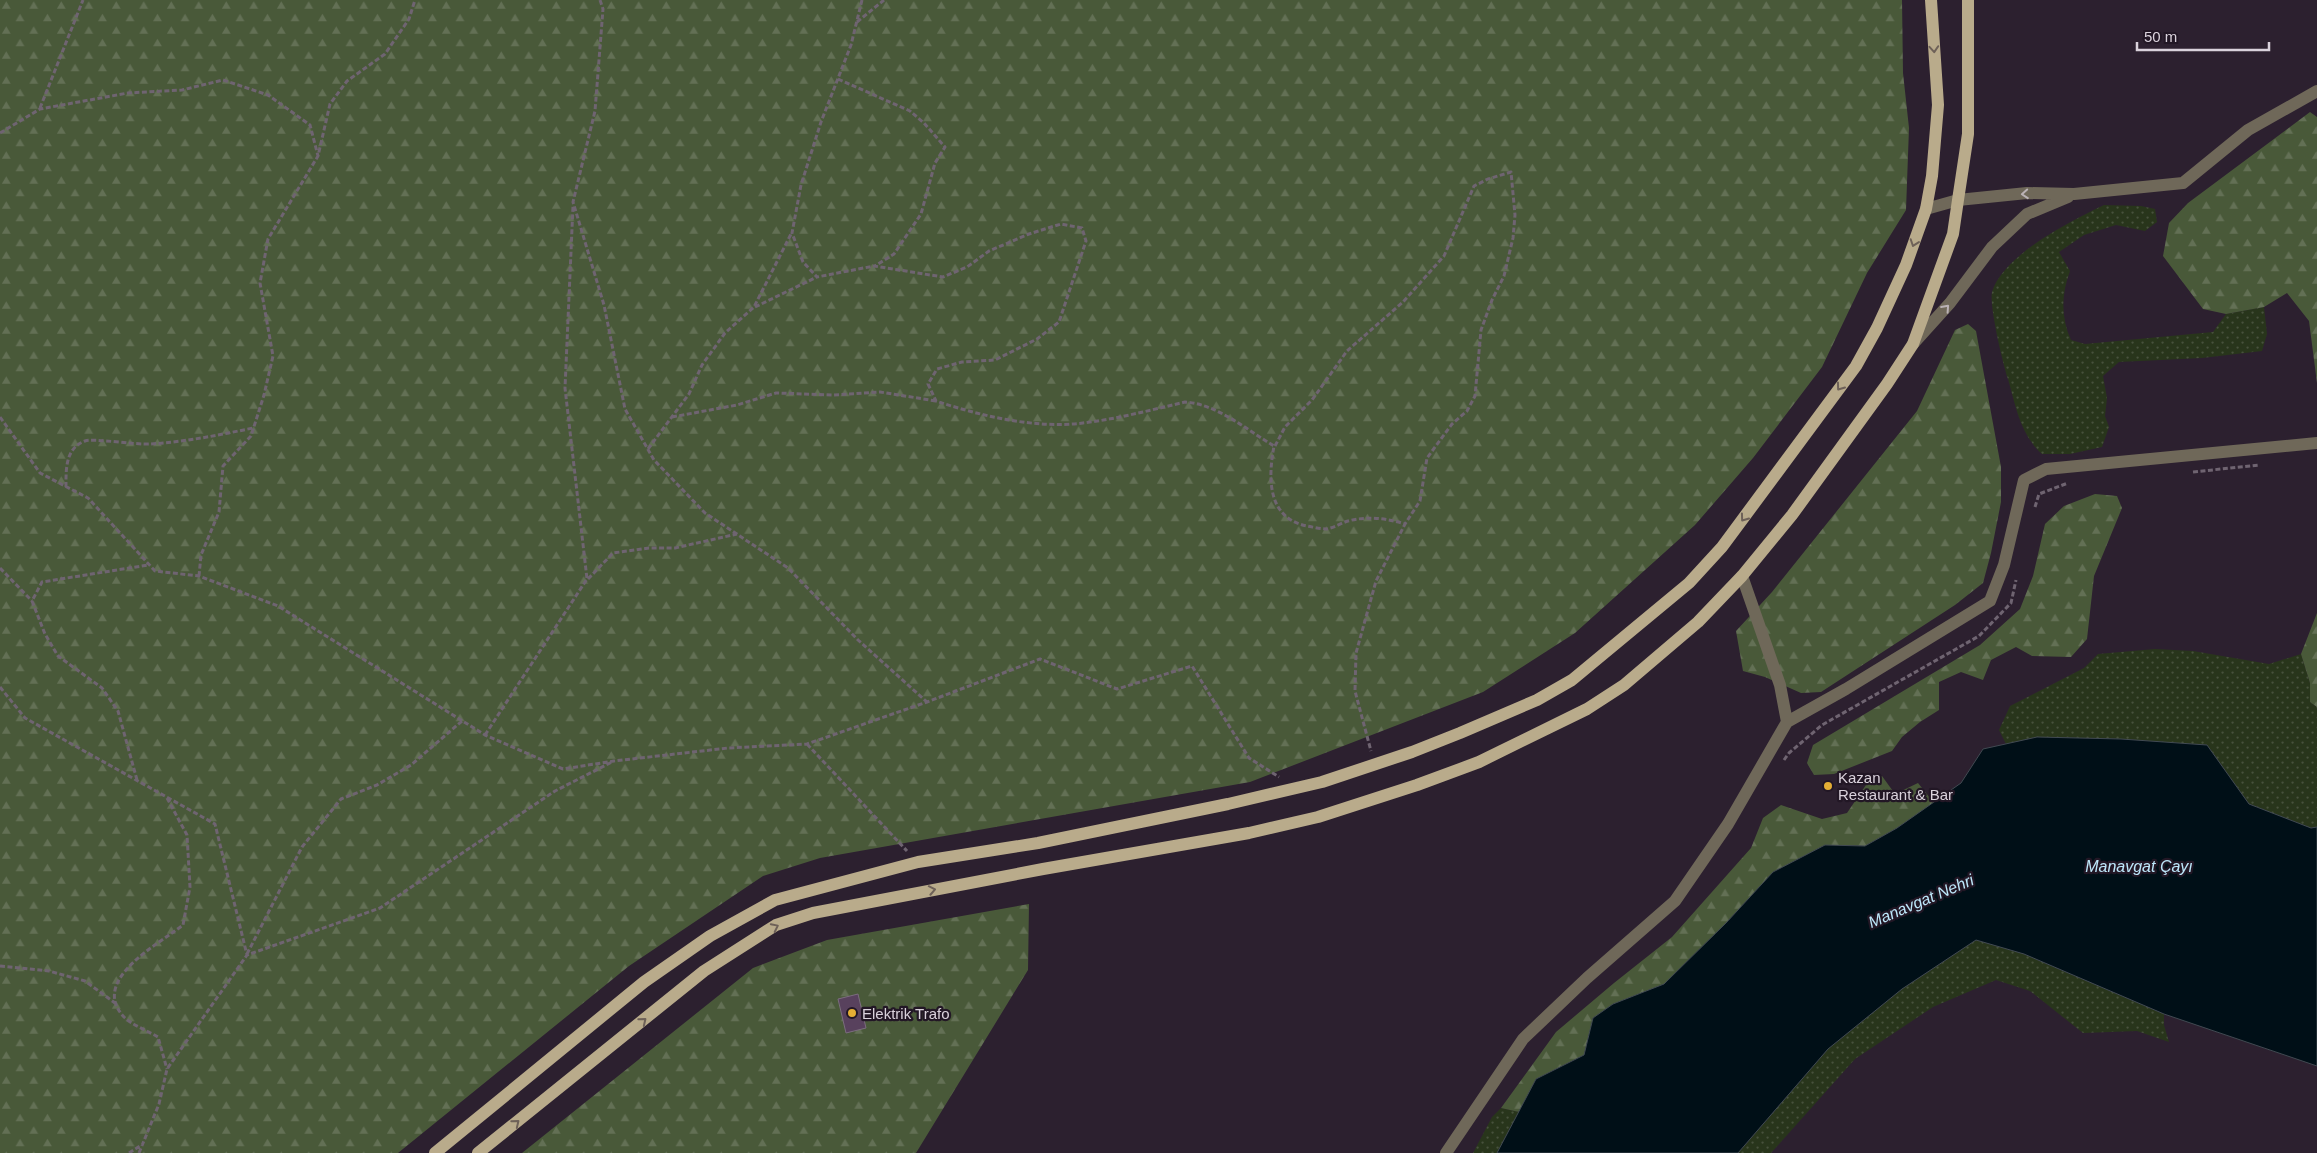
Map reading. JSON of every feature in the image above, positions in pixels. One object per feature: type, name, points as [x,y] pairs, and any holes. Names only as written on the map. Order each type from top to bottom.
[{"type":"main road","points":[[435,1153],[644,982],[710,936],[775,900],[918,862],[1038,843],[1297,788],[1412,752],[1537,700],[1572,680],[1689,583],[1722,548],[1856,366],[1877,328],[1906,265],[1926,210],[1936,143],[1938,105],[1931,0]]},
{"type":"main road","points":[[478,1153],[704,971],[776,926],[813,913],[1034,870],[1249,833],[1318,816],[1479,762],[1587,709],[1624,685],[1698,622],[1742,576],[1792,515],[1887,384],[1913,344],[1952,234],[1958,200],[1968,134],[1968,0]]},
{"type":"street","points":[[1926,210],[1958,200],[2027,194],[2074,194],[2183,183],[2248,130],[2317,91]]},
{"type":"street","points":[[1913,344],[1950,303],[1992,247],[2027,214],[2074,194]]},
{"type":"street","points":[[1446,1153],[1522,1039],[1587,978],[1675,901],[1728,824],[1787,722],[1846,689],[1990,601],[2004,565],[2024,480],[2046,469],[2317,443]]},
{"type":"street","points":[[1742,576],[1780,684],[1787,722]]},
{"type":"path","points":[[40,109],[83,0]]},
{"type":"path","points":[[199,576],[201,555],[219,512],[223,466],[251,436],[273,356],[260,283],[268,239],[318,156],[330,104],[347,80],[385,54],[409,19],[415,0]]},
{"type":"path","points":[[587,579],[565,388],[573,202],[595,111],[603,9],[600,0]]},
{"type":"path","points":[[754,307],[792,233],[801,185],[821,122],[851,45],[862,0]]},
{"type":"path","points":[[856,22],[884,0]]},
{"type":"path","points":[[838,79],[910,111],[924,123],[945,147],[935,163],[921,214],[894,254],[874,266]]},
{"type":"path","points":[[0,133],[40,109],[128,93],[182,90],[223,80],[268,95],[310,125],[318,156]]},
{"type":"path","points":[[1374,764],[1356,691],[1356,653],[1376,581],[1404,524],[1420,502],[1428,458],[1452,424],[1466,411],[1475,396],[1481,330],[1492,300],[1504,276],[1513,238],[1515,215],[1511,172],[1488,179],[1474,186],[1444,256],[1403,302],[1347,351],[1312,400],[1285,427],[1274,446],[1270,468],[1272,494],[1281,512],[1295,524],[1326,529],[1349,521],[1366,518],[1404,524]]},
{"type":"path","points":[[573,202],[604,305],[625,409],[654,460],[704,513],[788,568],[858,640],[927,702]]},
{"type":"path","points":[[648,449],[690,394],[702,365],[725,333],[754,307],[817,277],[874,266],[943,277],[967,267],[989,252],[1029,234],[1061,224],[1082,228],[1086,241],[1059,322],[1037,339],[995,360],[962,362],[937,369],[928,384],[936,401]]},
{"type":"path","points":[[792,233],[803,262],[817,277]]},
{"type":"path","points":[[672,417],[737,405],[776,394],[880,392],[936,401],[967,412],[1035,423],[1082,423],[1185,402],[1198,403],[1213,409],[1274,446]]},
{"type":"path","points":[[0,417],[40,473],[88,498],[155,571],[199,576],[278,606],[485,736],[563,769],[728,748],[807,744],[927,702],[1040,659],[1117,689],[1192,666],[1249,758],[1297,788]]},
{"type":"path","points":[[66,487],[66,468],[71,450],[86,440],[135,445],[165,443],[254,428]]},
{"type":"path","points":[[2191,472],[2268,464]]},
{"type":"path","points":[[2033,510],[2039,494],[2069,482]]},
{"type":"path","points":[[485,736],[587,579],[613,553],[648,548],[675,548],[738,534]]},
{"type":"path","points":[[32,601],[42,582],[148,564]]},
{"type":"path","points":[[0,568],[32,601],[45,634],[58,656],[102,688],[118,711],[138,780]]},
{"type":"path","points":[[1783,761],[1789,753],[1822,725],[1979,636],[2011,603],[2016,578]]},
{"type":"path","points":[[0,687],[25,718],[215,824],[247,955]]},
{"type":"path","points":[[139,1153],[159,1104],[167,1070],[247,955],[302,847],[341,799],[377,785],[411,765],[462,722]]},
{"type":"path","points":[[807,744],[918,862]]},
{"type":"path","points":[[247,955],[380,908],[555,791],[614,761]]},
{"type":"path","points":[[166,796],[187,835],[190,886],[183,926],[135,959],[116,983],[114,998],[124,1017],[158,1037],[167,1070]]},
{"type":"path","points":[[0,966],[49,970],[85,981],[118,1005]]},
{"type":"path","points":[[129,1153],[144,1144]]},
{"type":"green space","points":[[0,0],[1902,0],[1903,73],[1909,128],[1906,210],[1867,273],[1822,367],[1753,458],[1695,525],[1575,633],[1483,692],[1250,782],[820,858],[763,876],[629,966],[398,1153],[0,1153]]},
{"type":"green space","points":[[2310,112],[2317,117],[2317,383],[2309,321],[2287,293],[2264,307],[2226,314],[2203,309],[2163,256],[2169,223],[2188,203]]},
{"type":"green space","points":[[2104,205],[2141,206],[2155,209],[2157,222],[2145,231],[2116,225],[2084,235],[2059,252],[2070,271],[2063,306],[2065,323],[2071,340],[2085,344],[2213,332],[2226,314],[2264,307],[2267,334],[2262,351],[2202,358],[2119,362],[2103,376],[2107,398],[2105,416],[2109,427],[2102,447],[2070,454],[2042,454],[2029,438],[2016,410],[1997,335],[1992,292],[1999,278],[2024,252],[2074,220]]},
{"type":"green space","points":[[1968,324],[1976,331],[2001,467],[2001,502],[1983,583],[1955,605],[1821,692],[1801,693],[1765,677],[1743,671],[1736,631],[1772,592],[1917,411],[1955,330]]},
{"type":"green space","points":[[2095,494],[2117,496],[2122,508],[2094,576],[2087,639],[2071,657],[2032,656],[2016,647],[1991,660],[1983,680],[1961,672],[1939,682],[1939,710],[1920,722],[1902,737],[1892,751],[1834,774],[1814,775],[1807,763],[1813,745],[1980,645],[2020,609],[2033,576],[2045,524],[2064,506]]},
{"type":"green space","points":[[2317,613],[2317,707],[2310,702],[2310,683],[2301,654]]},
{"type":"green space","points":[[2155,649],[2193,651],[2269,664],[2301,654],[2310,683],[2310,702],[2317,707],[2317,827],[2311,828],[2249,804],[2207,745],[2121,739],[2037,737],[2006,744],[1999,730],[2010,706],[2084,668],[2098,654]]},
{"type":"green space","points":[[1882,776],[1895,794],[1918,783],[1934,803],[1897,828],[1865,846],[1825,845],[1773,872],[1726,923],[1664,984],[1613,1004],[1593,1018],[1584,1055],[1536,1079],[1519,1112],[1501,1108],[1556,1032],[1672,937],[1751,848],[1763,818],[1781,805],[1822,819],[1847,813],[1868,782]]},
{"type":"green space","points":[[1029,904],[1028,970],[916,1153],[522,1153],[753,968],[827,940]]},
{"type":"green space","points":[[1976,940],[2024,954],[2164,1014],[2164,1025],[2169,1042],[2137,1031],[2083,1033],[2030,991],[1996,980],[1933,1007],[1855,1059],[1771,1153],[1738,1153],[1828,1049],[1902,989]]},
{"type":"green space","points":[[1501,1108],[1519,1112],[1497,1153],[1473,1153],[1492,1117]]},
{"type":"water","name":"Manavgat Çayı","points":[[2037,737],[2121,739],[2207,745],[2249,804],[2311,828],[2317,827],[2317,1066],[2164,1014],[2024,954],[1976,940],[1902,989],[1828,1049],[1738,1153],[1497,1153],[1536,1079],[1584,1055],[1593,1018],[1613,1004],[1664,984],[1726,923],[1773,872],[1825,845],[1865,846],[1897,828],[1961,783],[1983,749]]},
{"type":"building","name":"Elektrik Trafo","points":[[858,994],[866,1028],[846,1033],[838,999]]},
{"type":"place","name":"Kazan Restaurant & Bar","points":[[1828,786]]},
{"type":"place","name":"Elektrik Trafo","points":[[852,1013]]},
{"type":"water label","name":"Manavgat Nehri","points":[[1921,901]]}]
